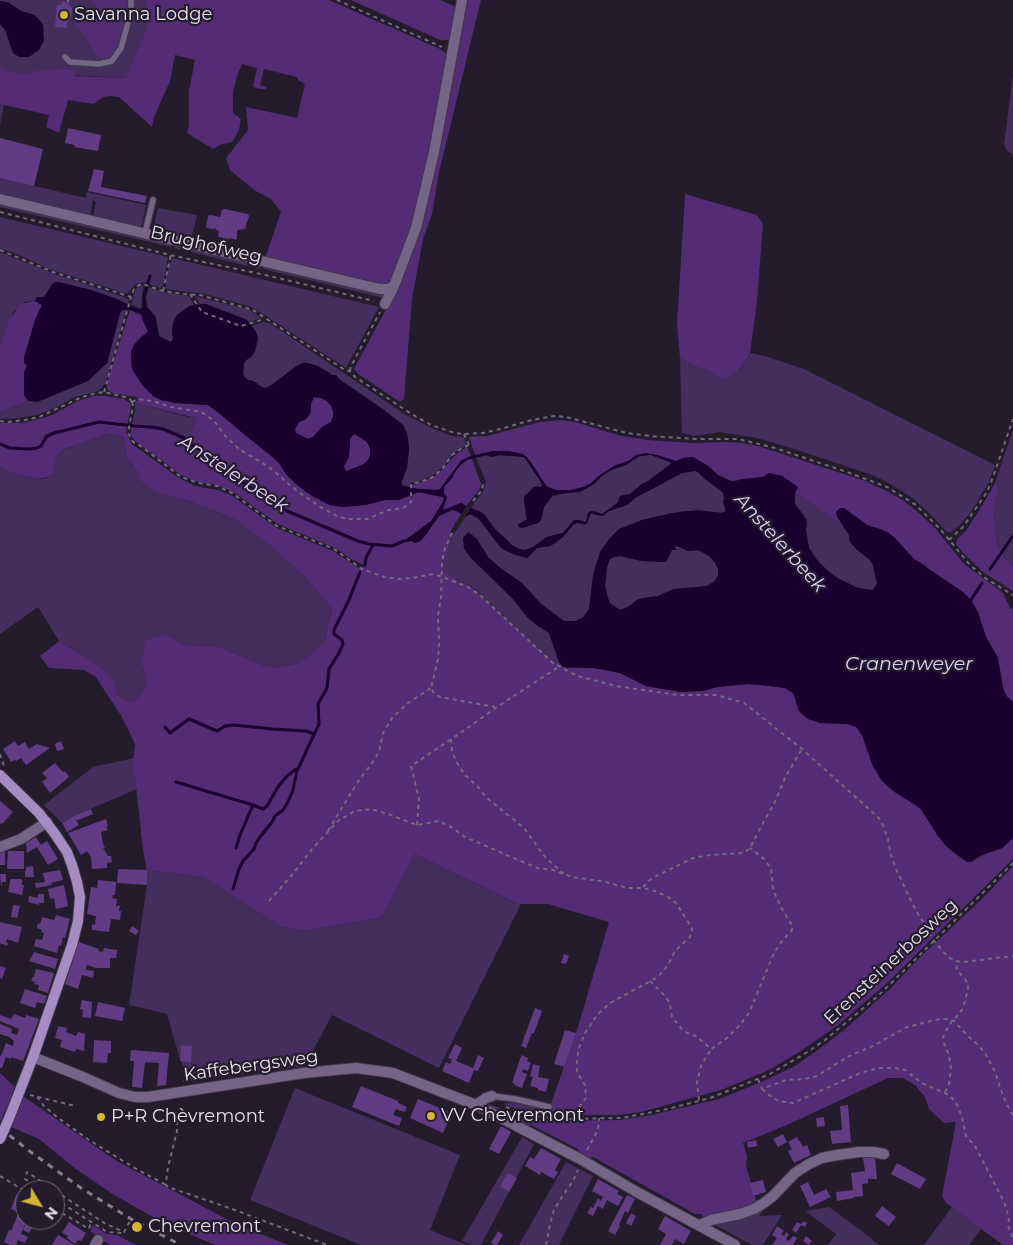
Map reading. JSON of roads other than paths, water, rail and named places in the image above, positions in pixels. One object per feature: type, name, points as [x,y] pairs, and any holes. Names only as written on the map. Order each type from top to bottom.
[{"type":"street","points":[[385,304],[394,286],[416,228],[425,194],[462,0]]},
{"type":"street","name":"Brughofweg","points":[[0,199],[380,289],[388,289],[394,286]]},
{"type":"street","points":[[0,1140],[68,958],[79,914],[79,890],[67,852],[40,813],[4,778]]},
{"type":"street","points":[[0,847],[21,839],[47,822]]},
{"type":"street","name":"Kaffebergsweg","points":[[32,1057],[119,1093],[135,1097],[148,1097],[304,1073],[356,1068],[393,1073],[476,1104],[735,1245]]},
{"type":"street","points":[[476,1104],[492,1096]]},
{"type":"street","points":[[700,1225],[711,1220],[754,1209],[773,1196],[795,1173],[822,1158],[837,1154],[859,1152],[884,1154]]},
{"type":"lane","points":[[64,57],[70,62],[99,64],[112,61],[121,48],[131,12],[132,0]]},
{"type":"lane","points":[[145,233],[153,200]]},
{"type":"lane","points":[[492,1096],[549,1106]]},
{"type":"water","points":[[0,1],[8,2],[21,11],[35,15],[43,24],[44,41],[39,50],[29,57],[19,57],[13,53],[5,30],[0,24]]},
{"type":"water","points":[[56,282],[91,290],[117,299],[127,304],[126,310],[122,310],[120,313],[107,363],[88,381],[37,402],[28,401],[24,395],[24,373],[27,366],[24,363],[24,358],[35,320],[42,305],[35,301],[37,297],[44,297],[53,283]]},
{"type":"water","name":"Cranenweyer","points":[[206,304],[247,320],[258,338],[255,352],[244,364],[243,375],[248,380],[266,388],[295,367],[308,363],[318,366],[332,375],[336,375],[403,425],[407,433],[409,449],[407,468],[401,483],[403,486],[438,490],[462,460],[493,451],[523,454],[530,461],[545,484],[556,490],[571,490],[584,487],[614,466],[628,461],[636,455],[646,453],[676,461],[693,457],[718,475],[733,482],[763,477],[769,473],[782,476],[798,487],[795,493],[795,504],[807,522],[806,530],[809,548],[817,560],[839,579],[858,588],[872,590],[877,583],[873,565],[851,543],[849,535],[837,517],[836,512],[840,508],[844,508],[867,525],[889,533],[914,559],[963,592],[971,600],[978,612],[986,637],[998,658],[1003,688],[1006,696],[1013,702],[1013,838],[1002,848],[967,862],[946,846],[920,808],[896,793],[882,781],[873,766],[862,735],[856,727],[848,724],[820,723],[808,719],[799,711],[793,693],[785,688],[748,684],[717,687],[703,691],[681,692],[646,686],[620,673],[607,670],[563,667],[559,662],[549,633],[528,618],[512,598],[470,557],[464,548],[463,538],[468,532],[477,539],[488,557],[522,583],[541,604],[564,621],[576,621],[584,617],[589,609],[593,576],[600,552],[619,529],[642,520],[672,513],[698,510],[722,513],[726,511],[723,493],[698,472],[682,473],[635,498],[627,505],[609,511],[603,516],[591,513],[587,524],[574,524],[555,543],[550,546],[537,548],[527,558],[503,549],[479,519],[470,514],[465,517],[471,508],[484,514],[495,529],[512,545],[525,550],[547,537],[563,533],[574,520],[586,522],[588,513],[591,511],[602,514],[618,502],[620,496],[630,494],[672,463],[651,455],[640,456],[626,465],[604,474],[593,485],[580,492],[552,496],[544,507],[541,520],[538,523],[522,528],[518,526],[527,518],[525,495],[534,487],[541,487],[541,482],[524,457],[500,455],[491,457],[486,455],[467,460],[460,465],[444,487],[444,494],[447,497],[443,509],[461,503],[466,506],[461,514],[451,510],[439,516],[420,541],[401,543],[431,521],[443,502],[443,497],[418,492],[398,500],[385,500],[365,505],[343,507],[330,505],[312,496],[296,484],[275,459],[208,405],[161,400],[153,396],[143,386],[133,371],[131,355],[134,345],[148,332],[142,318],[141,308],[148,308],[155,316],[159,336],[171,342],[173,339],[173,324],[177,315],[190,306]],"holes":[[[314,397],[327,401],[333,411],[333,417],[331,422],[308,439],[296,433],[295,429],[299,422],[306,419],[310,414]],[[354,434],[367,442],[370,448],[370,455],[364,464],[347,471],[344,466],[349,457],[350,439]],[[677,546],[688,551],[698,550],[709,556],[715,562],[718,569],[715,581],[707,586],[674,589],[658,596],[643,598],[620,610],[610,603],[605,586],[610,559],[620,556],[642,561],[666,562],[672,550],[677,550],[674,547]]]},
{"type":"waterway","points":[[145,312],[144,298],[150,276]]},
{"type":"waterway","points":[[127,307],[142,312]]},
{"type":"waterway","name":"Anstelerbeek","points":[[0,444],[10,448],[37,448],[41,446],[47,436],[54,433],[99,422],[163,429],[184,438],[242,482],[287,511],[369,544],[392,546],[404,541]]},
{"type":"waterway","points":[[990,569],[1013,536]]},
{"type":"waterway","points":[[365,565],[366,558],[373,545]]},
{"type":"waterway","points":[[233,889],[243,861],[254,849],[256,843],[275,816],[283,810],[293,790],[297,771],[319,724],[318,704],[327,688],[329,669],[343,644],[342,640],[334,634],[334,630],[360,572]]},
{"type":"waterway","points":[[971,600],[982,583]]},
{"type":"waterway","points":[[165,727],[170,733],[189,719],[217,731],[225,726],[234,725],[306,731],[314,734]]},
{"type":"waterway","points":[[236,848],[253,805],[263,809],[267,806],[278,787],[296,769]]},
{"type":"waterway","points":[[176,782],[253,805]]},
{"type":"railway","points":[[0,1128],[81,1188],[131,1219],[181,1245]]},
{"type":"place","name":"Savanna Lodge","points":[[64,15]]},
{"type":"place","name":"VV Chevremont","points":[[431,1116]]},
{"type":"place","name":"P+R Chèvremont","points":[[101,1117]]},
{"type":"place","name":"Chevremont","points":[[137,1227]]}]
